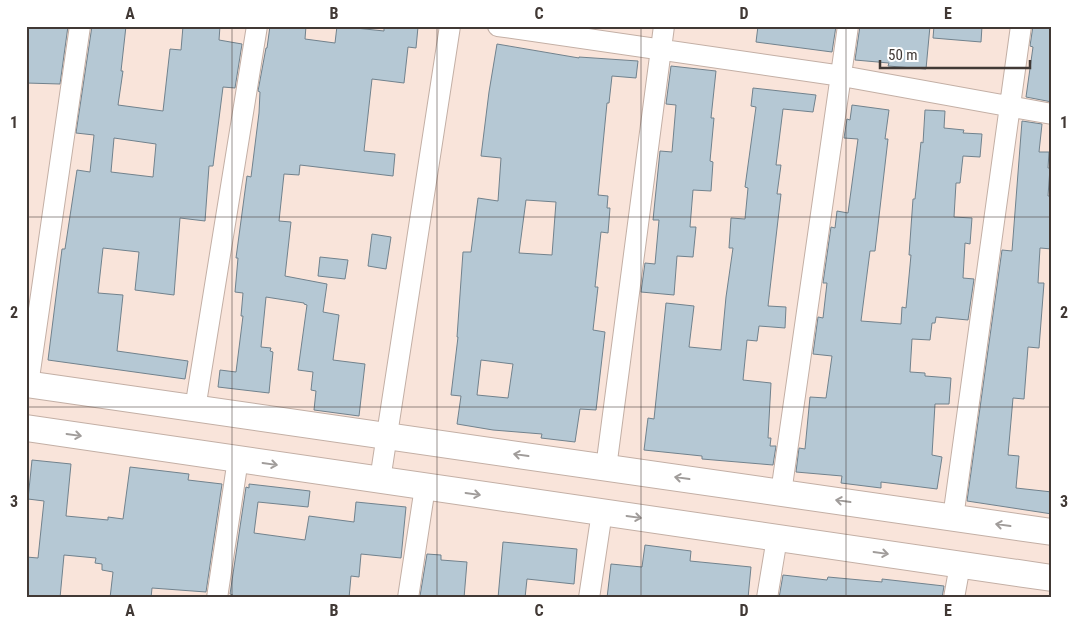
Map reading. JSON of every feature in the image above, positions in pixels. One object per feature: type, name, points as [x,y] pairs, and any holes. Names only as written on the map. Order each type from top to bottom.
[{"type":"main road","points":[[27,384],[1052,532]]},
{"type":"main road","points":[[26,428],[1052,578]]},
{"type":"street","points":[[27,384],[80,26]]},
{"type":"street","points":[[195,409],[257,26]]},
{"type":"street","points":[[380,480],[450,26]]},
{"type":"street","points":[[498,26],[842,76],[1052,114]]},
{"type":"street","points":[[606,468],[664,26]]},
{"type":"street","points":[[781,492],[848,26]]},
{"type":"street","points":[[954,518],[1021,26]]},
{"type":"street","points":[[217,598],[238,459]]},
{"type":"street","points":[[408,598],[425,487]]},
{"type":"street","points":[[589,598],[602,512]]},
{"type":"street","points":[[768,598],[777,538]]},
{"type":"street","points":[[954,598],[960,564]]},
{"type":"building","points":[[26,26],[68,26],[60,84],[26,83]]},
{"type":"building","points":[[92,26],[126,26],[121,71],[123,71],[118,105],[163,111],[170,49],[181,50],[183,26],[220,26],[219,40],[242,44],[235,88],[223,87],[213,166],[209,166],[205,221],[180,218],[174,295],[135,290],[139,252],[103,248],[98,293],[123,295],[117,351],[188,361],[185,379],[48,360],[62,249],[65,249],[77,170],[90,172],[94,135],[76,133]],"holes":[[[114,138],[156,144],[153,177],[111,172]]]},
{"type":"building","points":[[270,26],[306,26],[305,39],[335,43],[337,26],[384,31],[384,26],[418,27],[416,48],[408,47],[404,83],[372,79],[364,151],[395,154],[393,176],[300,165],[299,175],[284,174],[279,221],[291,222],[285,276],[327,284],[323,312],[339,315],[333,360],[365,364],[359,416],[314,410],[316,391],[311,390],[313,372],[298,370],[307,305],[304,303],[266,297],[261,347],[271,348],[270,351],[273,352],[269,393],[218,387],[220,370],[236,372],[243,316],[241,316],[243,293],[235,292],[238,258],[236,258],[247,176],[251,177],[259,113],[260,92],[258,91]]},
{"type":"building","points":[[758,26],[836,26],[832,52],[756,42]]},
{"type":"building","points":[[860,26],[930,26],[926,69],[888,66],[889,63],[855,60]]},
{"type":"building","points":[[934,26],[982,26],[981,42],[933,38]]},
{"type":"building","points":[[1033,26],[1052,26],[1052,102],[1026,97],[1033,47],[1030,46]]},
{"type":"building","points":[[497,44],[579,58],[638,61],[636,78],[612,76],[609,103],[607,103],[598,195],[608,196],[607,208],[610,208],[608,233],[601,232],[595,287],[598,287],[593,330],[605,332],[596,410],[580,409],[575,442],[541,438],[542,434],[493,430],[457,424],[461,396],[451,395],[458,337],[463,252],[471,252],[478,198],[498,201],[501,158],[481,156]],"holes":[[[526,200],[556,202],[552,255],[519,253]],[[481,360],[513,364],[508,398],[477,395]]]},
{"type":"building","points":[[671,66],[716,71],[711,118],[714,118],[710,161],[713,162],[711,191],[693,190],[690,227],[696,227],[693,257],[677,256],[674,295],[641,292],[645,263],[655,264],[659,220],[653,220],[660,151],[672,152],[676,105],[666,104]]},
{"type":"building","points":[[753,88],[816,95],[813,112],[783,109],[776,165],[781,165],[777,194],[781,194],[768,306],[786,307],[785,328],[759,326],[757,341],[747,340],[743,380],[771,383],[768,438],[771,438],[770,446],[776,446],[773,465],[702,459],[702,456],[644,450],[648,418],[654,419],[666,303],[694,306],[689,347],[721,350],[733,248],[729,248],[731,218],[745,219],[748,188],[745,187],[756,107],[751,106]]},
{"type":"building","points":[[852,105],[889,110],[885,139],[888,139],[875,251],[870,251],[861,321],[901,324],[902,307],[906,308],[911,255],[909,255],[913,199],[915,199],[921,142],[923,143],[925,110],[945,111],[944,128],[964,130],[963,133],[982,134],[980,157],[963,156],[960,183],[956,183],[954,217],[972,218],[970,244],[965,243],[963,278],[974,279],[968,320],[936,317],[935,323],[932,323],[930,340],[912,339],[910,372],[925,373],[925,376],[951,378],[949,404],[935,404],[932,455],[942,457],[937,489],[881,482],[881,488],[841,483],[842,476],[796,472],[799,448],[805,449],[810,397],[826,398],[832,356],[813,354],[818,317],[823,318],[827,283],[823,283],[831,227],[835,228],[837,211],[848,213],[858,139],[844,138],[847,119],[850,120]]},
{"type":"building","points":[[1022,121],[1042,124],[1039,152],[1049,152],[1048,196],[1052,196],[1052,249],[1040,248],[1038,283],[1044,283],[1039,348],[1028,347],[1024,399],[1013,398],[1008,455],[1019,456],[1016,488],[1052,492],[1052,514],[967,501],[1002,250],[1012,251]]},
{"type":"building","points":[[372,234],[391,237],[386,269],[368,266]]},
{"type":"building","points":[[320,257],[348,260],[345,279],[318,276]]},
{"type":"building","points":[[32,460],[71,464],[66,516],[108,520],[108,517],[123,519],[130,467],[189,474],[188,480],[222,484],[206,592],[152,588],[151,598],[110,598],[113,572],[102,570],[102,564],[95,563],[96,558],[64,555],[60,598],[26,598],[26,557],[38,558],[44,501],[28,499]]},
{"type":"building","points":[[249,484],[310,491],[308,507],[258,502],[254,533],[305,540],[309,516],[354,522],[356,502],[406,507],[401,558],[361,554],[359,577],[351,576],[349,598],[233,598],[233,595],[230,594],[246,487],[249,488]]},
{"type":"building","points":[[503,542],[577,549],[574,584],[527,579],[525,598],[498,598]]},
{"type":"building","points":[[645,545],[691,551],[690,561],[751,567],[748,598],[607,598],[611,564],[642,567]]},
{"type":"building","points":[[427,554],[441,555],[441,560],[467,562],[464,598],[420,596]]},
{"type":"building","points":[[783,575],[827,580],[828,577],[882,582],[882,579],[944,586],[942,598],[779,598]]}]
